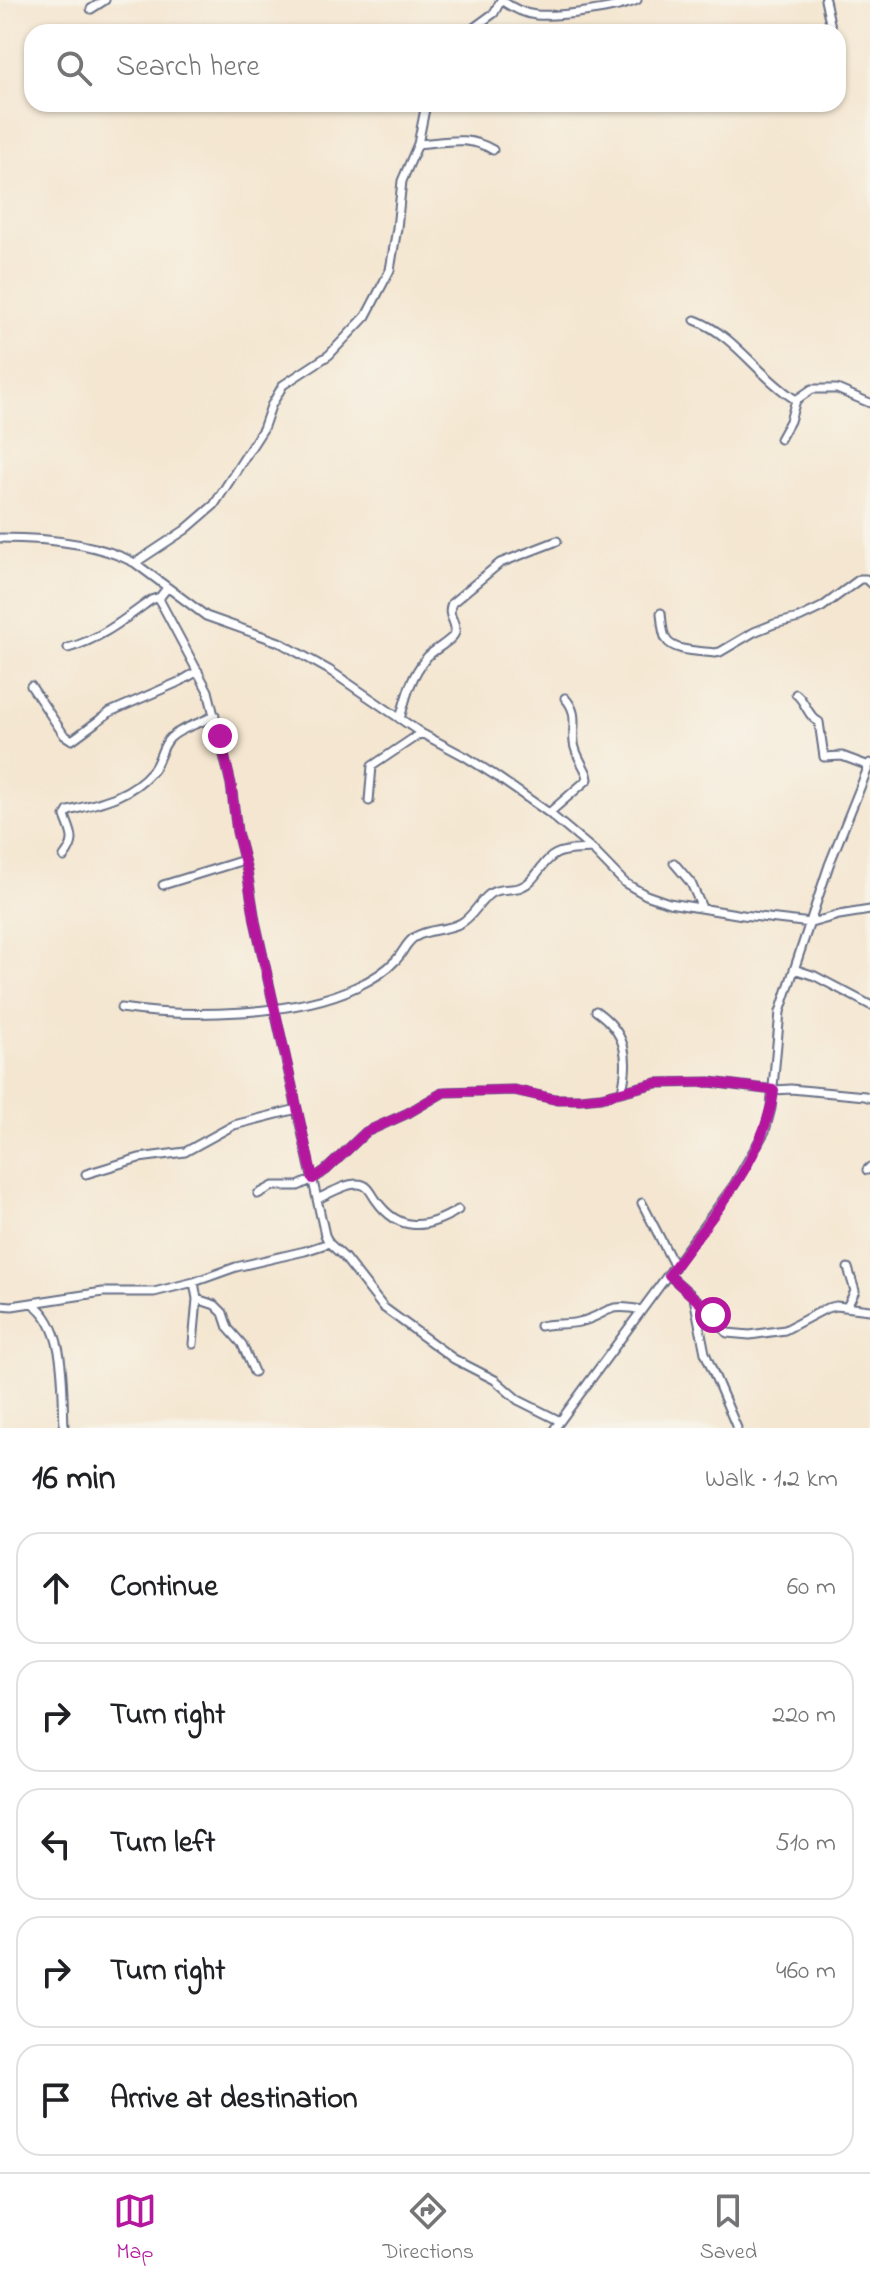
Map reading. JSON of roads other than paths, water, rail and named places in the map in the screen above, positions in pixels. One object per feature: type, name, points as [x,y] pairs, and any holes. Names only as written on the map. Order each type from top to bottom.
[{"type":"street","points":[[91,9],[105,0]]},
{"type":"street","points":[[479,24],[494,13],[501,0],[534,15],[603,8],[637,0]]},
{"type":"street","points":[[825,0],[830,24]]},
{"type":"street","points":[[135,563],[185,530],[214,505],[263,429],[283,385],[329,355],[366,316],[390,270],[402,181],[418,144],[424,112]]},
{"type":"street","points":[[418,144],[471,140],[493,150]]},
{"type":"street","points":[[695,320],[712,326],[774,384],[796,400]]},
{"type":"street","points":[[780,439],[790,421],[796,400],[812,389],[847,392],[870,403]]},
{"type":"street","points":[[0,538],[57,542],[124,557],[206,616],[279,642],[329,670],[421,733],[466,757],[549,813],[592,849],[625,883],[646,895],[669,903],[811,923],[870,910]]},
{"type":"street","points":[[400,719],[408,688],[421,665],[430,653],[454,636],[449,615],[452,603],[500,563],[557,541]]},
{"type":"street","points":[[661,613],[665,637],[671,645],[715,653],[754,632],[822,607],[860,579],[870,583]]},
{"type":"street","points":[[68,648],[98,637],[160,597],[167,588]]},
{"type":"street","points":[[160,597],[208,691],[215,715],[274,1008],[322,1224],[329,1243],[383,1307],[454,1359],[495,1380],[518,1400],[557,1425],[734,1185],[765,1131],[774,1090],[780,1012],[829,865],[869,764],[842,756],[824,757],[819,722],[796,694]]},
{"type":"street","points":[[31,686],[64,735],[72,740],[110,712],[198,671]]},
{"type":"street","points":[[549,813],[588,779],[574,744],[574,712],[565,698]]},
{"type":"street","points":[[64,857],[73,840],[65,816],[68,811],[91,807],[124,794],[152,771],[167,741],[215,715]]},
{"type":"street","points":[[369,801],[370,773],[374,763],[421,733]]},
{"type":"street","points":[[121,1008],[205,1014],[274,1008],[313,1001],[354,988],[395,962],[413,938],[461,924],[492,893],[521,887],[530,881],[554,855],[592,849]]},
{"type":"street","points":[[163,885],[244,860]]},
{"type":"street","points":[[674,863],[691,883],[702,908]]},
{"type":"street","points":[[794,969],[815,976],[870,1005]]},
{"type":"street","points":[[596,1011],[610,1020],[625,1050],[626,1073],[622,1091]]},
{"type":"street","points":[[258,1194],[273,1186],[298,1186],[313,1179],[366,1132],[444,1092],[514,1090],[566,1099],[601,1097],[656,1083],[710,1082],[870,1098]]},
{"type":"street","points":[[86,1174],[139,1158],[185,1152],[234,1125],[297,1109]]},
{"type":"street","points":[[317,1199],[355,1183],[368,1187],[385,1212],[402,1223],[433,1223],[458,1210]]},
{"type":"street","points":[[642,1203],[675,1267]]},
{"type":"street","points":[[0,1305],[33,1304],[103,1292],[154,1292],[329,1243]]},
{"type":"street","points":[[847,1307],[855,1291],[848,1268]]},
{"type":"street","points":[[669,1275],[705,1307],[727,1333],[750,1335],[785,1330],[827,1308],[870,1310]]},
{"type":"street","points":[[193,1344],[197,1299],[194,1282]]},
{"type":"street","points":[[694,1298],[705,1353],[737,1428]]},
{"type":"street","points":[[197,1299],[215,1305],[223,1313],[228,1328],[242,1344],[254,1372]]},
{"type":"street","points":[[33,1304],[48,1319],[58,1347],[64,1428]]},
{"type":"street","points":[[540,1326],[578,1323],[616,1307],[641,1310]]}]
